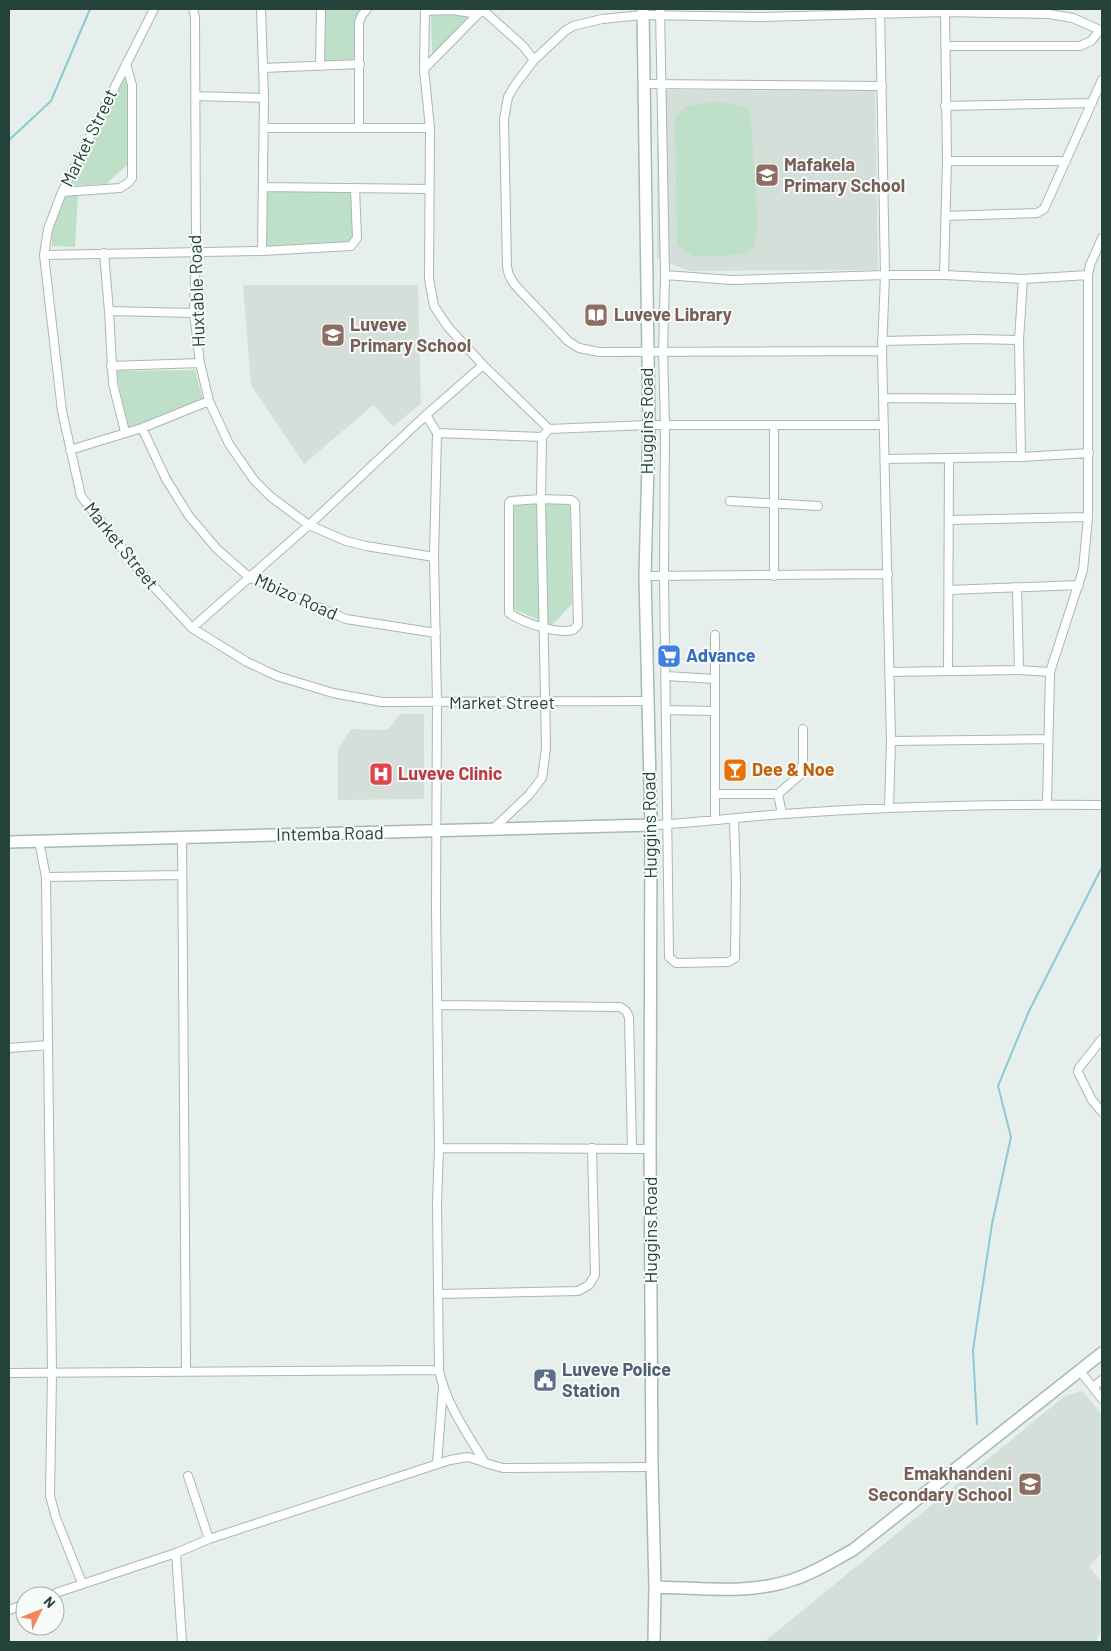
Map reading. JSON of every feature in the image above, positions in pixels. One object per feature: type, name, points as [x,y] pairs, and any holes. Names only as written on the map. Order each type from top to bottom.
[{"type":"street","name":"Market Street","points":[[154,9],[62,192],[48,229],[44,255],[59,389],[70,450],[81,496],[143,576],[192,628],[247,662],[276,676],[333,693],[382,702],[647,702]]},
{"type":"street","name":"Huxtable Road","points":[[193,9],[195,17],[196,251],[194,313],[200,363],[209,401],[229,444],[254,480],[271,497],[309,525],[346,541],[434,557]]},
{"type":"street","points":[[261,9],[264,98],[262,251]]},
{"type":"street","points":[[320,66],[321,9]]},
{"type":"street","points":[[360,128],[359,22],[367,9]]},
{"type":"street","points":[[534,60],[523,46],[481,11],[425,10],[424,69],[430,128],[429,279],[431,298],[434,306],[448,326],[483,365],[549,429],[649,425],[884,425]]},
{"type":"street","points":[[424,69],[481,11]]},
{"type":"street","points":[[880,11],[885,275],[882,351],[891,741],[889,807]]},
{"type":"street","points":[[882,351],[599,352],[579,348],[568,341],[514,284],[509,275],[507,267],[505,109],[508,97],[515,84],[534,60],[565,31],[573,26],[643,12],[760,16],[880,11],[1060,15],[1073,18],[1101,31],[1091,41],[1080,46],[945,46]]},
{"type":"street","name":"Huggins Road","points":[[643,12],[646,352],[649,425],[645,576],[651,826],[650,1148],[654,1642]]},
{"type":"street","points":[[660,12],[665,275],[663,352],[665,425],[664,576],[670,957],[676,963],[728,962],[735,958],[736,882],[734,819]]},
{"type":"street","points":[[944,276],[947,162],[945,12]]},
{"type":"street","points":[[62,192],[120,188],[132,178],[132,85],[126,64]]},
{"type":"street","points":[[263,68],[360,64]]},
{"type":"street","points":[[946,216],[1041,212],[1047,203],[1102,80]]},
{"type":"street","points":[[643,84],[882,86]]},
{"type":"street","points":[[195,96],[264,98]]},
{"type":"street","points":[[945,106],[1092,103]]},
{"type":"street","points":[[264,128],[430,128]]},
{"type":"street","points":[[947,162],[1066,161]]},
{"type":"street","points":[[263,187],[429,189]]},
{"type":"street","points":[[44,255],[262,251],[351,246],[357,238],[355,188]]},
{"type":"street","points":[[1047,804],[1050,672],[1079,584],[1085,557],[1089,453],[1088,275],[1090,265],[1102,238]]},
{"type":"street","points":[[104,253],[110,311],[113,384],[125,432]]},
{"type":"street","points":[[665,275],[732,280],[885,275],[1023,279],[1088,275]]},
{"type":"street","points":[[1021,457],[1019,340],[1023,279]]},
{"type":"street","points":[[110,311],[194,313]]},
{"type":"street","points":[[882,341],[1019,340]]},
{"type":"street","points":[[111,366],[200,363]]},
{"type":"street","points":[[192,628],[309,525],[426,414],[483,365]]},
{"type":"street","points":[[884,398],[1020,398]]},
{"type":"street","points":[[70,450],[142,428],[209,401]]},
{"type":"street","points":[[426,414],[437,433],[434,557],[437,703],[436,967],[438,1005],[439,1148],[437,1203],[439,1370],[443,1387],[485,1463]]},
{"type":"street","points":[[774,425],[774,576]]},
{"type":"street","name":"Mbizo Road","points":[[142,428],[166,479],[189,516],[217,549],[249,577],[346,619],[436,633]]},
{"type":"street","points":[[492,830],[529,795],[542,778],[546,748],[541,499],[542,437],[549,429]]},
{"type":"street","points":[[437,433],[542,437]]},
{"type":"street","points":[[885,459],[1021,457],[1089,453]]},
{"type":"street","points":[[948,670],[949,458]]},
{"type":"street","points":[[541,499],[572,500],[576,503],[578,625],[569,631],[544,628],[509,613],[508,503],[511,501],[541,499]]},
{"type":"street","points":[[730,501],[818,506]]},
{"type":"street","points":[[949,520],[1088,517]]},
{"type":"street","points":[[645,576],[888,574]]},
{"type":"street","points":[[949,590],[1079,584]]},
{"type":"street","points":[[1017,587],[1019,670]]},
{"type":"street","points":[[715,635],[715,820]]},
{"type":"street","points":[[889,672],[948,670],[1050,672]]},
{"type":"street","points":[[666,676],[715,679]]},
{"type":"street","points":[[666,710],[715,711]]},
{"type":"street","points":[[715,794],[778,794],[800,774],[803,762],[803,729]]},
{"type":"street","points":[[891,741],[1048,739]]},
{"type":"street","points":[[778,794],[782,814]]},
{"type":"street","points":[[651,826],[782,814],[889,807],[1047,804],[1102,805]]},
{"type":"street","name":"Intemba Road","points":[[9,842],[182,836],[651,826]]},
{"type":"street","points":[[182,836],[186,1371]]},
{"type":"street","points":[[39,841],[46,877],[52,1372],[50,1496],[56,1518],[82,1583]]},
{"type":"street","points":[[46,877],[182,875]]},
{"type":"street","points":[[438,1005],[620,1006],[629,1017],[632,1148]]},
{"type":"street","points":[[1102,1039],[1079,1068],[1078,1072],[1092,1100],[1102,1112]]},
{"type":"street","points":[[9,1048],[48,1045]]},
{"type":"street","points":[[439,1148],[650,1148]]},
{"type":"street","points":[[439,1294],[578,1291],[589,1285],[595,1275],[592,1148]]},
{"type":"street","points":[[655,1587],[760,1588],[796,1579],[821,1568],[853,1550],[1102,1354]]},
{"type":"street","points":[[9,1372],[439,1370]]},
{"type":"street","points":[[1080,1371],[1102,1399]]},
{"type":"street","points":[[1093,1387],[1102,1380]]},
{"type":"street","points":[[437,1464],[443,1387]]},
{"type":"street","points":[[65,1589],[450,1460],[468,1457],[503,1468],[652,1467]]},
{"type":"street","points":[[188,1476],[209,1540]]},
{"type":"street","points":[[176,1553],[182,1642]]},
{"type":"shaded area","name":"Mafakela Primary School","points":[[657,90],[875,91],[878,270],[689,271],[657,258]]},
{"type":"shaded area","name":"Luveve Primary School","points":[[243,285],[418,285],[421,404],[393,426],[373,405],[304,464],[251,385]]},
{"type":"shaded area","name":"Luveve Clinic","points":[[401,714],[424,714],[424,799],[338,800],[338,750],[351,729],[387,730]]},
{"type":"shaded area","name":"Emakhandeni Secondary School","points":[[1083,1391],[1102,1415],[1102,1553],[1089,1566],[1102,1583],[1102,1628],[1096,1642],[764,1642],[1065,1396]]},
{"type":"green space","points":[[325,9],[361,9],[356,18],[358,62],[325,63]]},
{"type":"green space","points":[[431,13],[473,15],[432,56]]},
{"type":"green space","points":[[125,72],[128,89],[127,165],[106,184],[69,186]]},
{"type":"green space","points":[[721,101],[750,109],[758,225],[754,247],[741,255],[692,256],[677,245],[675,118],[686,106]]},
{"type":"green space","points":[[267,191],[351,191],[355,237],[348,244],[267,246]]},
{"type":"green space","points":[[78,195],[75,247],[52,246],[52,230],[65,197]]},
{"type":"green space","points":[[195,370],[203,400],[128,428],[116,371]]},
{"type":"green space","points":[[570,503],[572,604],[552,625],[513,609],[514,505]]},
{"type":"waterway","points":[[9,140],[51,101],[90,9]]},
{"type":"waterway","points":[[977,1424],[973,1350],[992,1224],[1011,1137],[998,1086],[1029,1011],[1102,867]]},
{"type":"place","name":"Mafakela Primary School","points":[[767,175]]},
{"type":"place","name":"Luveve Library","points":[[596,315]]},
{"type":"place","name":"Luveve Primary School","points":[[333,335]]},
{"type":"place","name":"Advance","points":[[669,656]]},
{"type":"place","name":"Dee & Noe","points":[[735,770]]},
{"type":"place","name":"Luveve Clinic","points":[[381,774]]},
{"type":"place","name":"Luveve Police Station","points":[[545,1380]]},
{"type":"place","name":"Emakhandeni Secondary School","points":[[1030,1484]]}]
